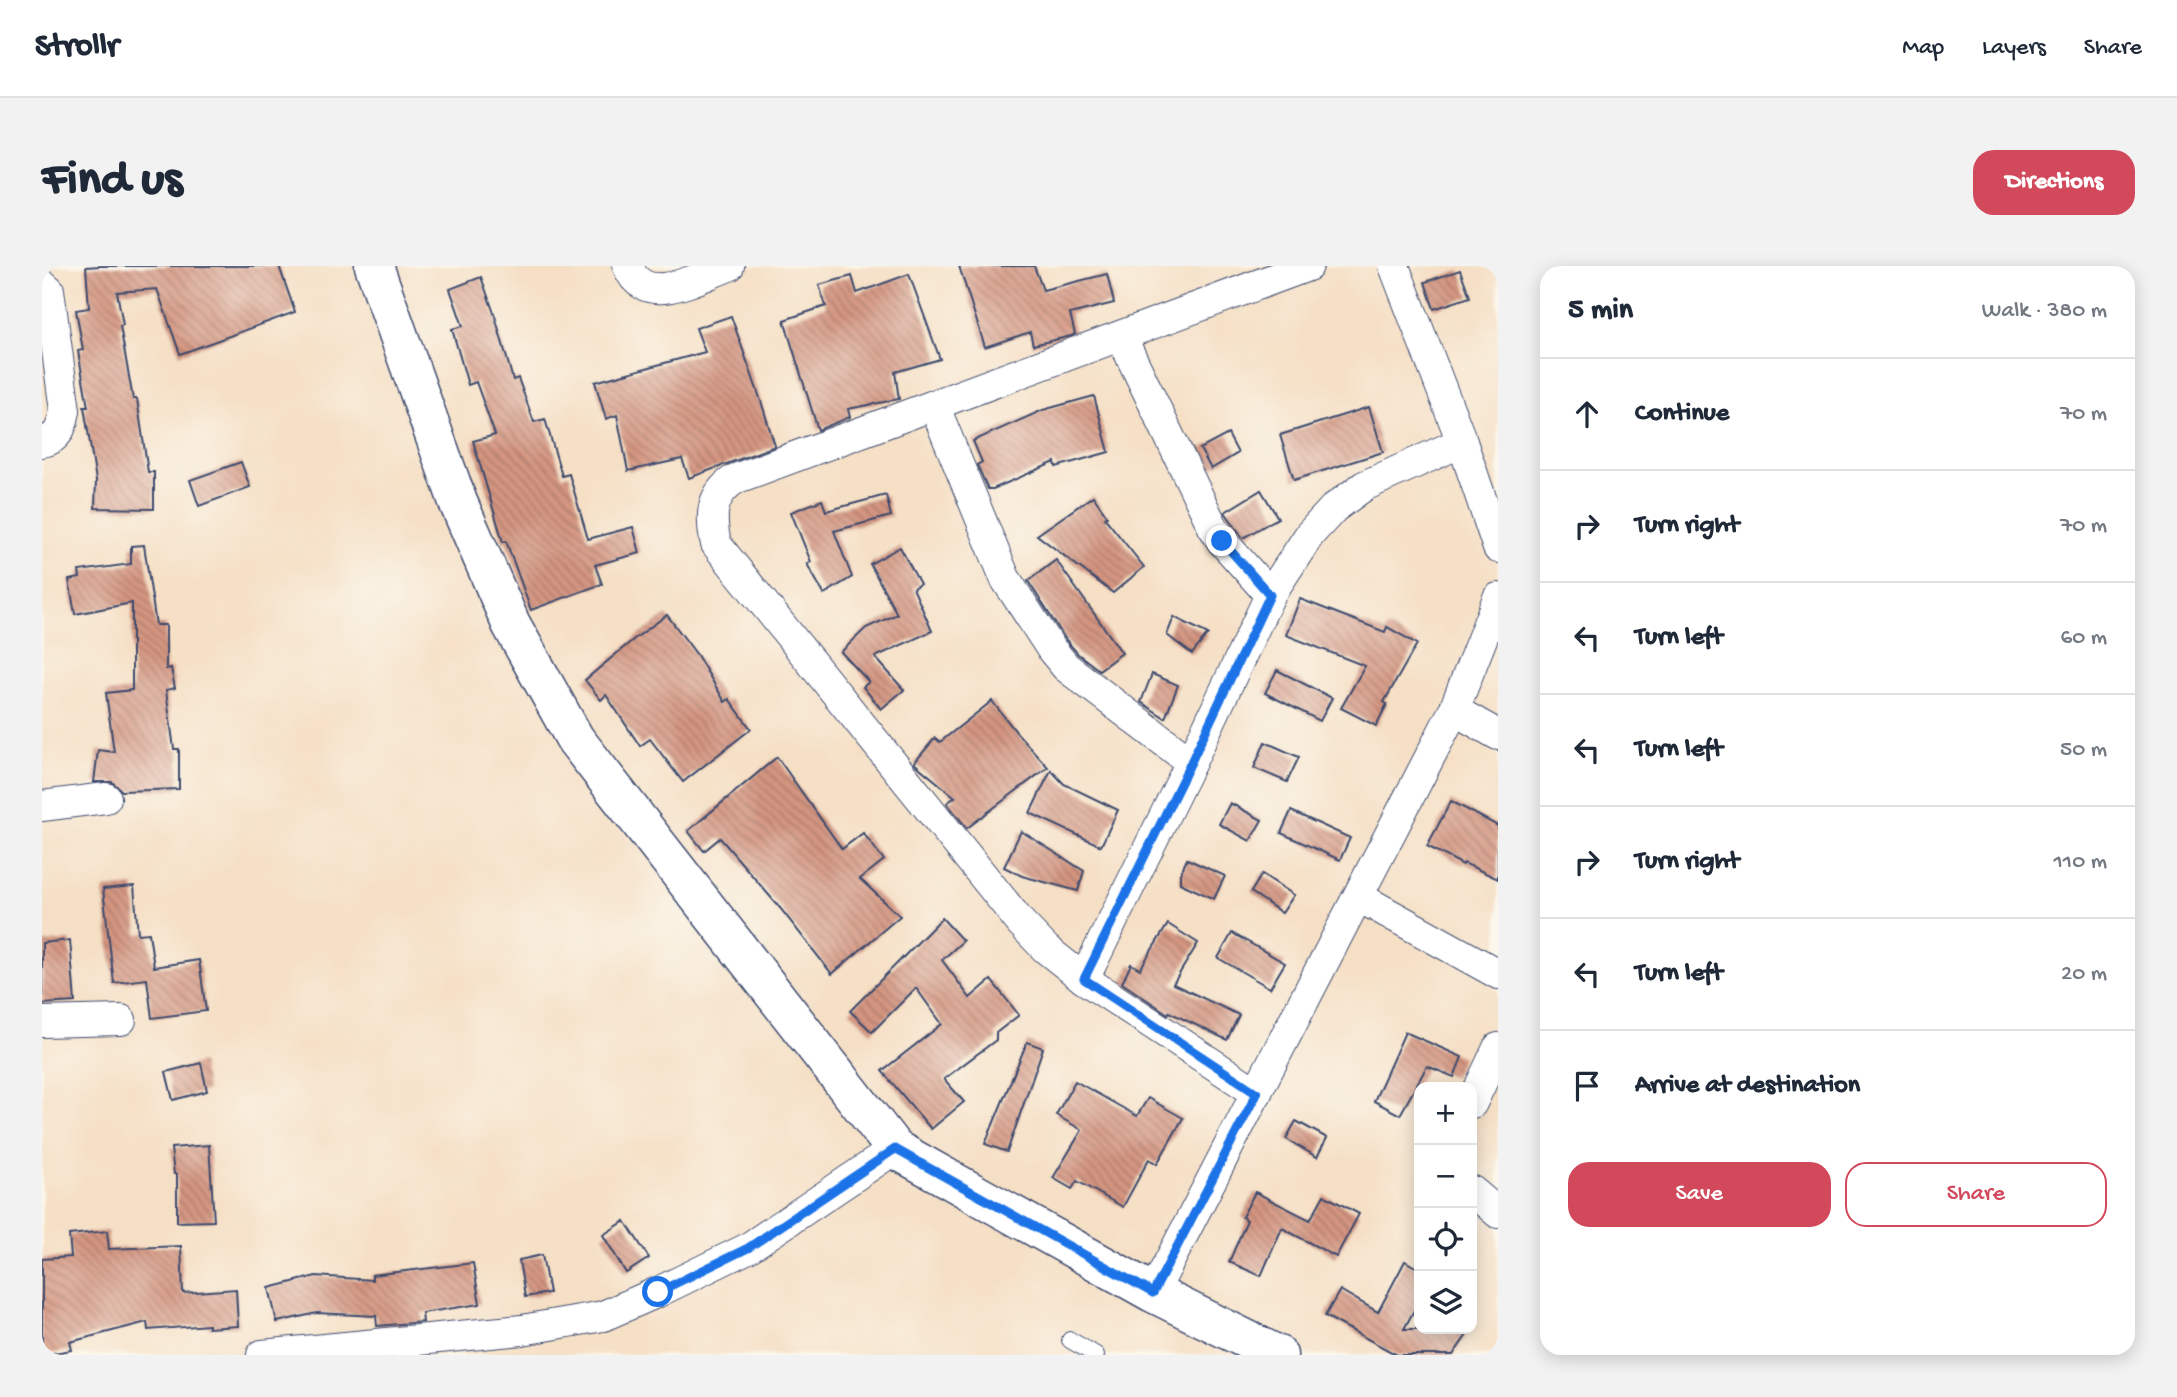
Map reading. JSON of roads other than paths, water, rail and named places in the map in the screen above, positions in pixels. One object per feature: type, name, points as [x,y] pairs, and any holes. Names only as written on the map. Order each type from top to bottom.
[{"type":"street","points":[[374,266],[458,502],[512,624],[575,739],[895,1149],[1153,1293],[1278,1355]]},
{"type":"street","points":[[628,266],[631,275],[639,284],[664,289],[729,266]]},
{"type":"street","points":[[1257,1093],[1084,979],[1046,949],[1021,923],[716,544],[712,526],[713,510],[722,488],[735,479],[1308,266]]},
{"type":"street","points":[[1394,266],[1462,442],[1498,548]]},
{"type":"street","points":[[42,284],[49,290],[65,411],[61,429],[51,440],[42,442]]},
{"type":"street","points":[[1121,336],[1213,527],[1270,595]]},
{"type":"street","points":[[934,405],[1005,578],[1052,650],[1066,667],[1191,762]]},
{"type":"street","points":[[1084,979],[1270,595],[1310,534],[1334,508],[1364,486],[1462,442]]},
{"type":"street","points":[[1153,1293],[1454,710],[1498,598]]},
{"type":"street","points":[[1454,710],[1498,735]]},
{"type":"street","points":[[42,806],[106,798]]},
{"type":"street","points":[[1359,897],[1498,974]]},
{"type":"street","points":[[42,1022],[121,1020]]},
{"type":"street","points":[[1477,1092],[1498,1048]]},
{"type":"street","points":[[270,1355],[522,1330],[603,1316],[748,1248],[895,1149]]},
{"type":"street","points":[[1477,1195],[1498,1213]]},
{"type":"lane","points":[[1070,1340],[1096,1355]]}]
